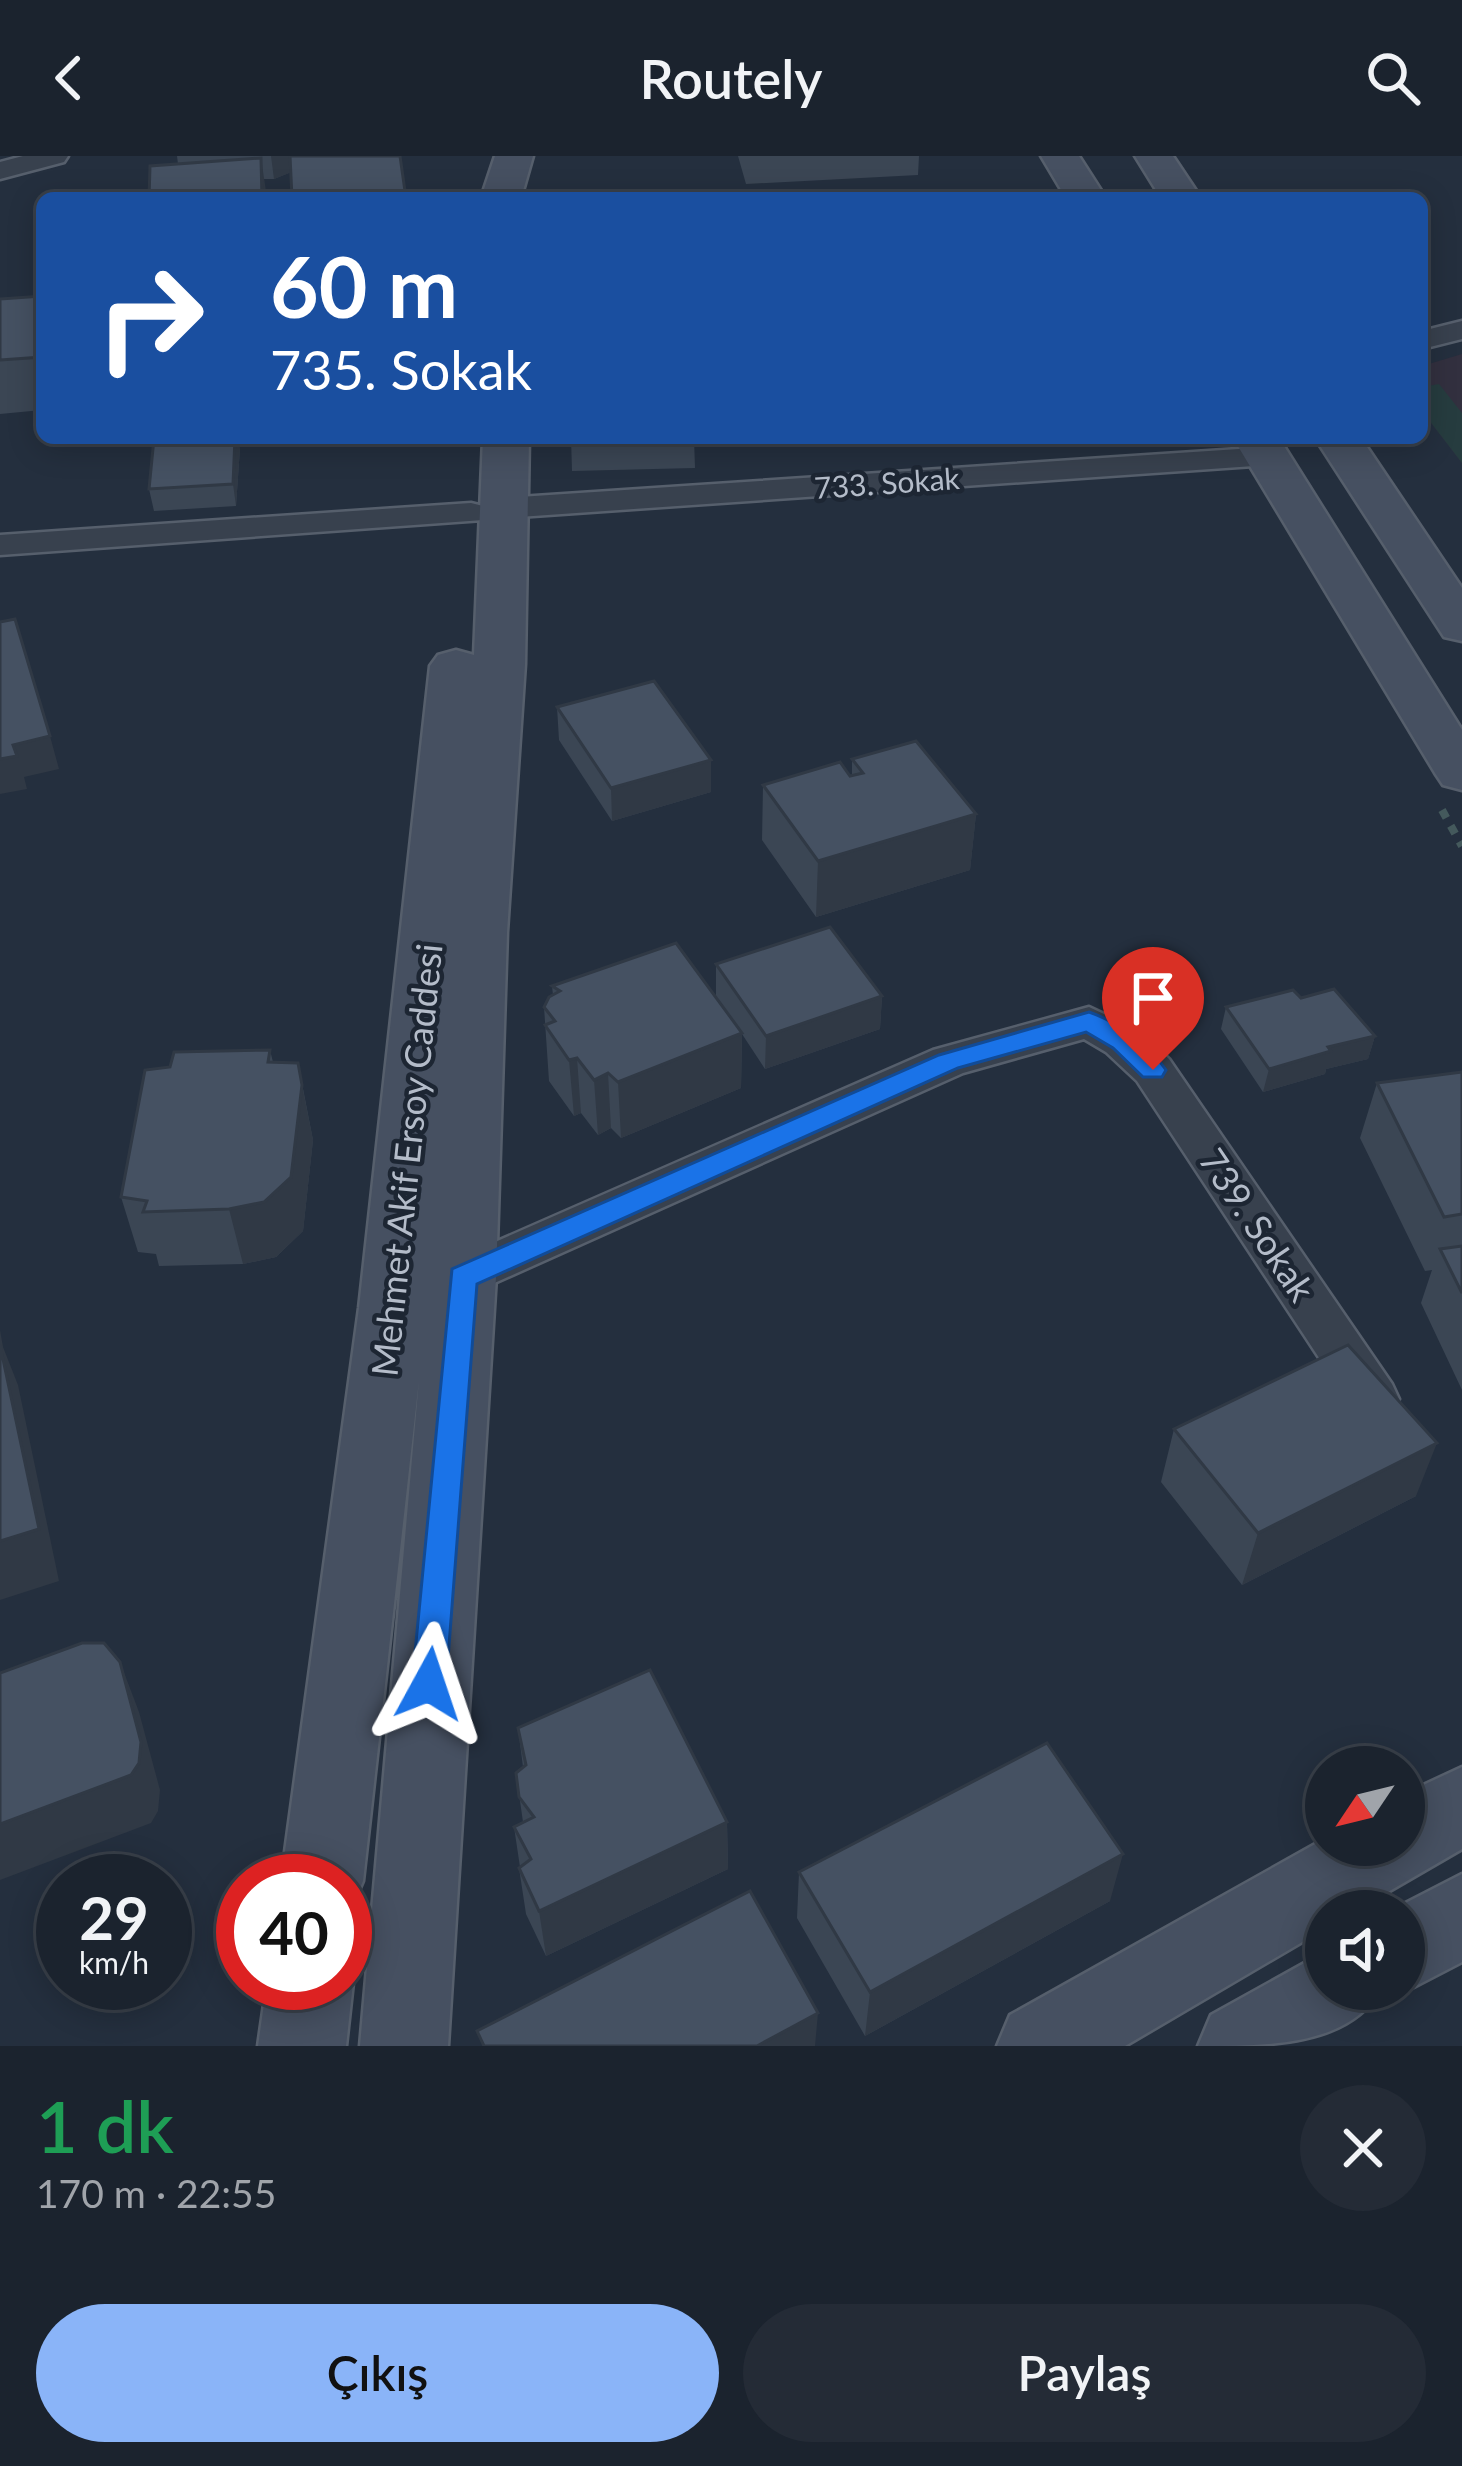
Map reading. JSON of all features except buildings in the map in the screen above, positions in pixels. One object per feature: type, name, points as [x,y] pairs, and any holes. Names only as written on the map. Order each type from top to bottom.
[{"type":"street","points":[[0,171],[54,156]]},
{"type":"street","points":[[503,192],[514,156]]},
{"type":"street","points":[[1060,156],[1082,192]]},
{"type":"street","points":[[1154,156],[1177,192]]},
{"type":"street","points":[[1428,338],[1462,330]]},
{"type":"street","name":"Mehmet Akif Ersoy Caddesi","points":[[325,1854],[487,511],[472,444]]},
{"type":"street","points":[[404,2046],[463,1277],[487,511],[504,444]]},
{"type":"street","points":[[1342,444],[1462,626]]},
{"type":"street","points":[[1263,447],[1462,772]]},
{"type":"street","name":"733. Sokak","points":[[0,545],[487,511],[1263,447]]},
{"type":"street","name":"739. Sokak","points":[[463,1277],[949,1061],[1089,1022],[1122,1041],[1153,1070],[1393,1428]]},
{"type":"street","points":[[1425,1826],[1462,1805]]},
{"type":"street","points":[[1041,2046],[1355,1866]]},
{"type":"street","points":[[1425,1937],[1462,1915]]},
{"type":"street","points":[[1242,2046],[1305,2009]]},
{"type":"street","points":[[302,2046],[307,2010]]},
{"type":"shaded area","points":[[1462,354],[1462,463],[1428,419],[1428,364]]},
{"type":"green space","points":[[1439,384],[1462,413],[1462,463],[1428,419],[1428,386]]},
{"type":"route","points":[[429,1684],[463,1277],[949,1061],[1089,1022],[1122,1041],[1153,1070]]}]
